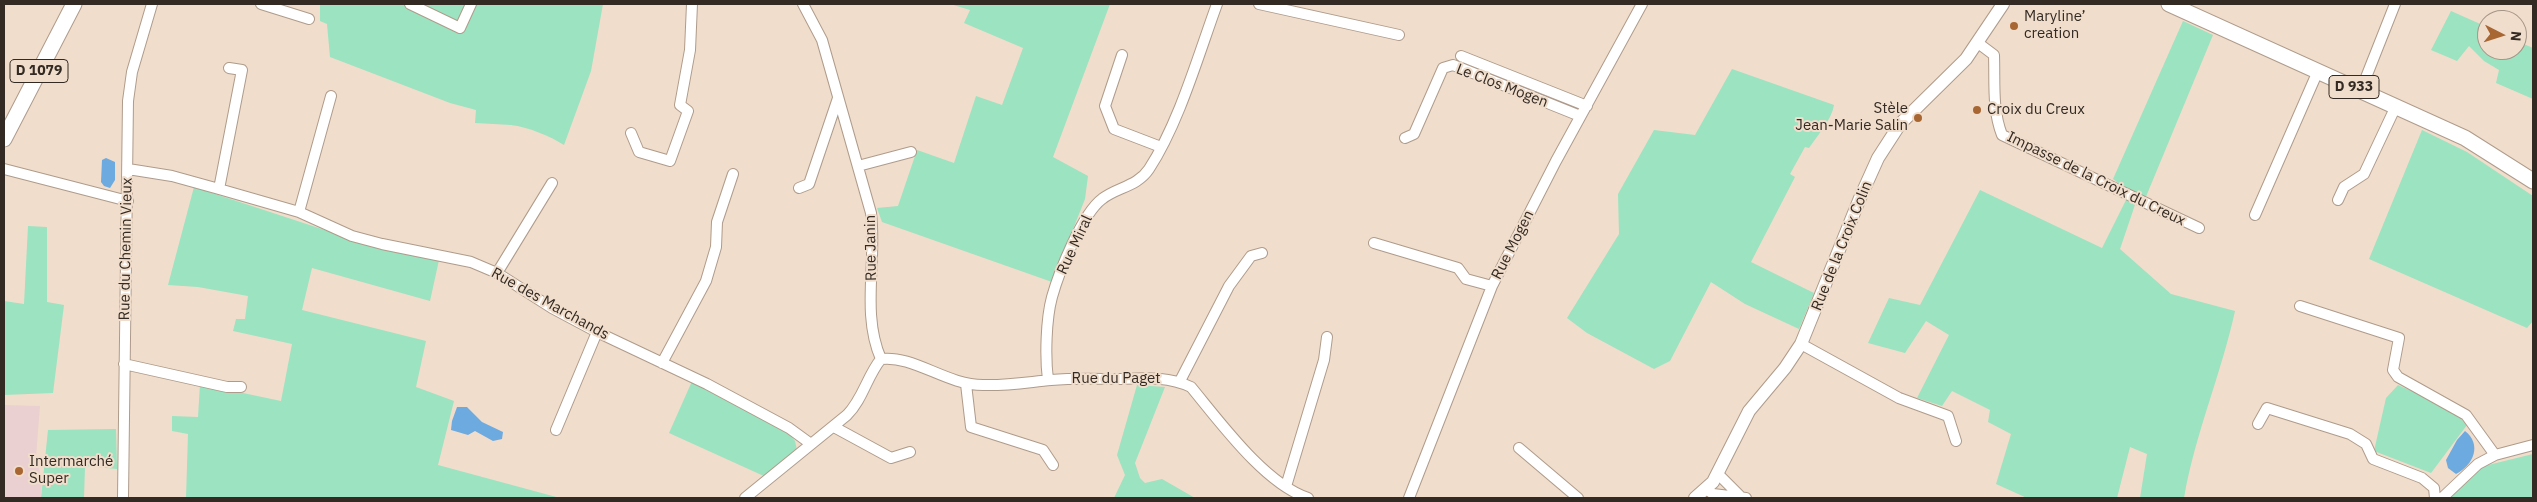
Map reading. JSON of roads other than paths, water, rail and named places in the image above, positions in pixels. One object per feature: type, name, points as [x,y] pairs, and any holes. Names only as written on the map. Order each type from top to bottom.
[{"type":"main road","name":"D 1079","points":[[4,139],[74,4]]},
{"type":"main road","name":"D 933","points":[[2169,4],[2465,138],[2533,181]]},
{"type":"street","name":"Rue du Chemin Vieux","points":[[123,498],[128,101],[132,72],[152,4]]},
{"type":"street","points":[[261,4],[309,20]]},
{"type":"street","points":[[410,4],[460,28],[471,4]]},
{"type":"street","points":[[631,133],[639,152],[670,161],[688,111],[680,105],[690,50],[692,4]]},
{"type":"street","name":"Rue Janin","points":[[803,4],[822,40],[872,220],[874,234],[871,312],[873,340],[881,359]]},
{"type":"street","name":"Rue Miral","points":[[1048,380],[1048,336],[1052,297],[1086,215],[1102,199],[1133,185],[1146,173],[1161,147],[1217,4]]},
{"type":"street","points":[[1259,4],[1399,35]]},
{"type":"street","name":"Rue Mogen","points":[[1409,498],[1492,286],[1580,116],[1642,4]]},
{"type":"street","name":"Rue de la Croix Colin","points":[[1695,498],[1706,489],[1718,474],[1749,411],[1785,368],[1801,344],[1878,158],[1900,124],[1958,70],[2003,4]]},
{"type":"street","points":[[2361,90],[2395,4]]},
{"type":"street","name":"Impasse de la Croix du Creux","points":[[1978,43],[1994,55],[1994,102],[1996,121],[2002,136],[2199,228]]},
{"type":"street","points":[[1122,55],[1105,106],[1114,129],[1161,147]]},
{"type":"street","points":[[1461,56],[1587,106]]},
{"type":"street","name":"Le Clos Mogen","points":[[1405,138],[1414,134],[1444,68],[1453,65],[1580,116]]},
{"type":"street","points":[[219,189],[242,70],[229,68]]},
{"type":"street","points":[[2256,215],[2318,71]]},
{"type":"street","points":[[299,212],[330,96]]},
{"type":"street","points":[[799,188],[809,184],[838,98]]},
{"type":"street","points":[[2338,200],[2344,186],[2364,174],[2396,106]]},
{"type":"street","points":[[858,166],[911,152]]},
{"type":"street","points":[[4,169],[128,201]]},
{"type":"street","name":"Rue des Marchands","points":[[128,169],[172,176],[299,212],[352,236],[471,262],[498,273],[552,308],[597,332],[707,384],[772,419],[811,444]]},
{"type":"street","points":[[662,362],[706,281],[716,247],[717,222],[733,174]]},
{"type":"street","points":[[498,273],[552,183]]},
{"type":"street","points":[[1374,243],[1458,268],[1466,279],[1492,286]]},
{"type":"street","points":[[1180,382],[1229,286],[1252,256],[1262,253]]},
{"type":"street","points":[[2300,306],[2399,338],[2393,370],[2398,378],[2466,414],[2495,455]]},
{"type":"street","points":[[556,430],[597,332]]},
{"type":"street","points":[[1284,486],[1287,483],[1324,360],[1327,337]]},
{"type":"street","points":[[1801,344],[1899,398],[1948,416],[1956,441]]},
{"type":"street","points":[[745,498],[811,444],[834,428],[857,404],[874,367],[881,359]]},
{"type":"street","name":"Rue du Paget","points":[[881,359],[903,360],[966,384],[984,386],[1048,380],[1153,378],[1180,382],[1191,387],[1259,465],[1284,486],[1298,495],[1308,498]]},
{"type":"street","points":[[124,364],[227,387],[242,387]]},
{"type":"street","points":[[966,384],[972,428],[1043,450],[1053,465]]},
{"type":"street","points":[[2258,424],[2267,408],[2350,434],[2366,444],[2373,459],[2422,478],[2434,488],[2435,498]]},
{"type":"street","points":[[834,428],[891,458],[910,452]]},
{"type":"street","points":[[2442,498],[2478,464],[2495,455],[2533,445]]},
{"type":"street","points":[[1519,448],[1578,498]]},
{"type":"street","points":[[1718,474],[1743,497]]},
{"type":"street","points":[[1706,489],[1720,495],[1743,497]]},
{"type":"water","points":[[106,158],[115,162],[115,180],[110,188],[104,186],[101,182],[102,160]]},
{"type":"water","points":[[457,407],[467,407],[482,422],[503,432],[502,439],[493,441],[475,431],[468,435],[451,430]]},
{"type":"water","points":[[2465,431],[2473,442],[2474,454],[2467,465],[2456,474],[2448,468],[2446,460],[2457,440]]},
{"type":"place","name":"Maryline’ creation","points":[[2014,26]]},
{"type":"place","name":"Croix du Creux","points":[[1977,110]]},
{"type":"place","name":"Stèle Jean-Marie Salin","points":[[1918,118]]},
{"type":"place","name":"Intermarché Super","points":[[19,471]]}]
